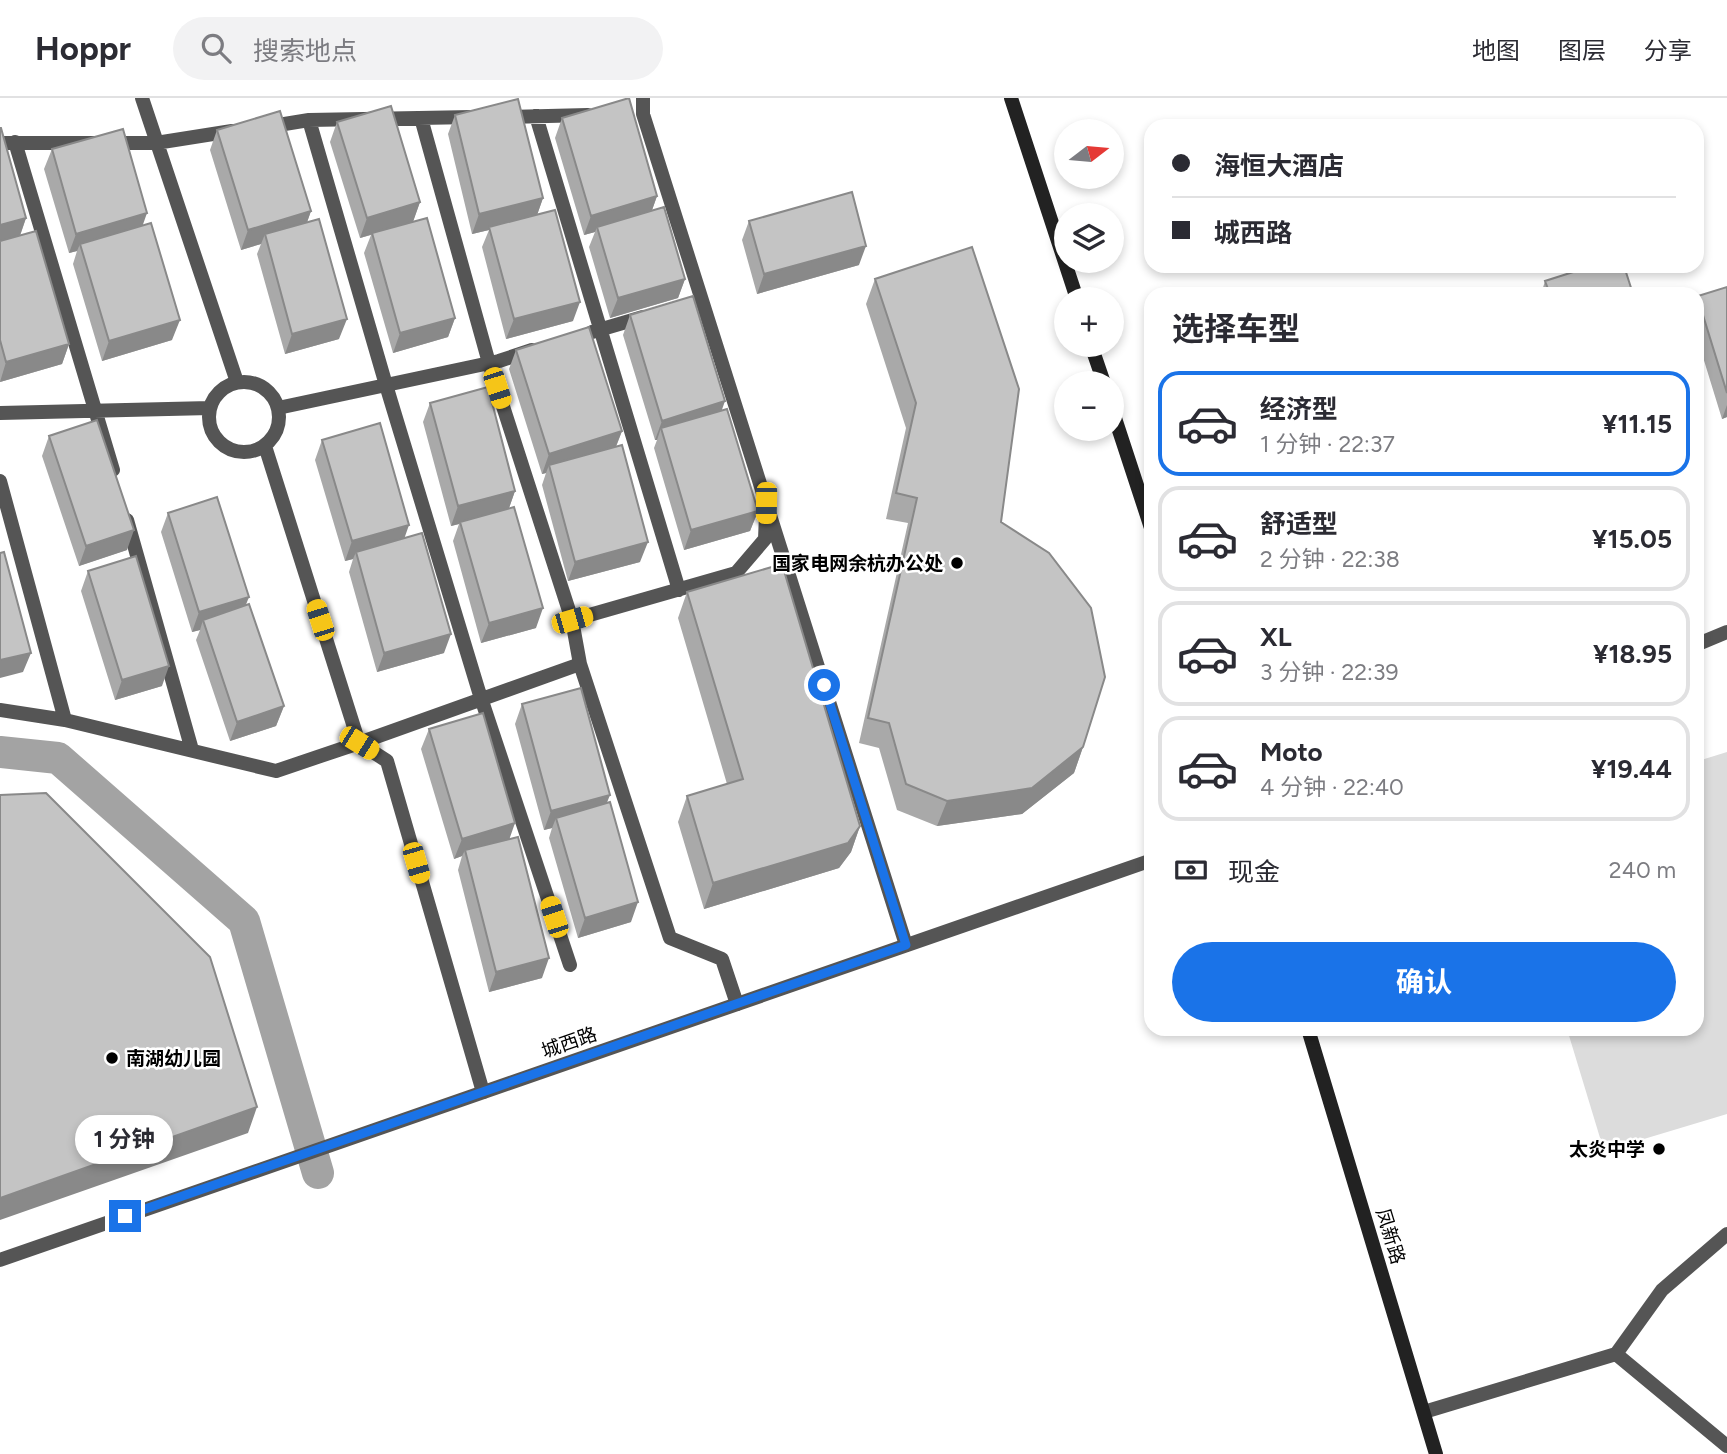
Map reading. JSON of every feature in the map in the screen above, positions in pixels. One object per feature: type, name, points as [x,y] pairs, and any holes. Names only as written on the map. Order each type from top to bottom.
[{"type":"main road","points":[[1011,98],[1073,287]]},
{"type":"main road","points":[[1122,441],[1144,507]]},
{"type":"main road","name":"凤新路","points":[[1310,1036],[1436,1454]]},
{"type":"street","points":[[142,98],[237,382]]},
{"type":"street","points":[[643,98],[636,114],[695,301],[766,503],[906,945]]},
{"type":"street","points":[[192,750],[96,411],[7,143],[156,142],[309,120],[603,115]]},
{"type":"street","points":[[536,116],[679,590]]},
{"type":"street","points":[[421,118],[489,363],[572,620],[580,664],[670,938],[722,959],[737,1004]]},
{"type":"street","points":[[309,120],[481,699],[570,965]]},
{"type":"street","points":[[575,338],[663,311]]},
{"type":"street","points":[[278,408],[489,363],[549,345]]},
{"type":"street","points":[[237,382],[252,382],[262,387],[271,394],[278,408],[278,426],[273,437],[265,446],[254,451],[230,449],[213,433],[209,421],[210,408],[221,390],[237,382]]},
{"type":"street","points":[[0,413],[210,408]]},
{"type":"street","points":[[265,446],[359,743],[387,761],[484,1092]]},
{"type":"street","points":[[0,481],[65,720]]},
{"type":"street","points":[[572,620],[736,573],[765,539],[766,503]]},
{"type":"street","points":[[1704,642],[1727,632]]},
{"type":"street","points":[[0,710],[65,720],[276,771],[580,664]]},
{"type":"street","name":"城西路","points":[[0,1260],[1144,863]]},
{"type":"street","points":[[1424,1412],[1616,1354],[1662,1290],[1727,1234]]},
{"type":"street","points":[[1616,1354],[1727,1446]]},
{"type":"shaded area","points":[[1727,752],[1727,1114],[1604,1151],[1569,1036],[1704,1036],[1704,759]]},
{"type":"building","points":[[629,98],[657,196],[591,216],[562,118]]},
{"type":"building","points":[[518,99],[543,198],[479,214],[455,115]]},
{"type":"building","points":[[391,106],[420,202],[367,218],[337,122]]},
{"type":"building","points":[[280,111],[311,211],[248,230],[217,130]]},
{"type":"building","points":[[0,128],[26,218],[0,225]]},
{"type":"building","points":[[123,129],[147,213],[76,234],[52,149]]},
{"type":"building","points":[[852,192],[866,246],[764,274],[749,221]]},
{"type":"building","points":[[664,207],[685,279],[618,298],[597,227]]},
{"type":"building","points":[[555,210],[580,302],[514,319],[489,227]]},
{"type":"building","points":[[427,218],[455,318],[400,333],[372,233]]},
{"type":"building","points":[[319,219],[347,319],[292,334],[265,234]]},
{"type":"building","points":[[151,223],[180,320],[109,341],[80,244]]},
{"type":"building","points":[[36,231],[69,344],[6,362],[0,340],[0,241]]},
{"type":"building","name":"国家电网余杭办公处","points":[[972,247],[1019,389],[1001,522],[1049,553],[1091,608],[1105,677],[1083,747],[1032,788],[947,801],[906,784],[889,723],[868,718],[917,498],[896,493],[916,403],[875,279]]},
{"type":"building","points":[[1570,273],[1626,273],[1631,287],[1547,287],[1545,281]]},
{"type":"building","points":[[1727,287],[1727,393],[1704,318],[1704,294]]},
{"type":"building","points":[[693,296],[725,401],[662,421],[630,315]]},
{"type":"building","points":[[589,327],[622,431],[549,454],[516,350]]},
{"type":"building","points":[[488,387],[515,491],[458,506],[430,403]]},
{"type":"building","points":[[727,409],[758,511],[691,530],[661,428]]},
{"type":"building","points":[[97,420],[134,530],[86,546],[49,436]]},
{"type":"building","points":[[380,423],[409,525],[352,541],[322,440]]},
{"type":"building","points":[[622,445],[648,542],[575,562],[549,465]]},
{"type":"building","points":[[217,497],[249,597],[199,612],[168,513]]},
{"type":"building","points":[[514,507],[543,608],[489,623],[460,522]]},
{"type":"building","points":[[422,533],[451,634],[384,653],[356,552]]},
{"type":"building","points":[[4,552],[31,653],[0,660],[0,553]]},
{"type":"building","points":[[136,556],[169,666],[122,680],[88,571]]},
{"type":"building","points":[[782,564],[860,826],[848,843],[713,883],[687,796],[743,779],[687,592]]},
{"type":"building","points":[[249,604],[284,706],[237,722],[203,620]]},
{"type":"building","points":[[581,688],[610,795],[551,811],[522,704]]},
{"type":"building","points":[[483,713],[515,823],[462,839],[429,729]]},
{"type":"building","name":"南湖幼儿园","points":[[46,793],[210,957],[257,1107],[0,1198],[0,795]]},
{"type":"building","points":[[610,802],[638,902],[585,918],[556,818]]},
{"type":"building","points":[[518,837],[549,958],[496,972],[465,850]]},
{"type":"waterway","points":[[0,752],[58,758],[244,921],[318,1173]]},
{"type":"place","name":"国家电网余杭办公处","points":[[957,563]]},
{"type":"place","name":"南湖幼儿园","points":[[112,1058]]},
{"type":"place","name":"太炎中学","points":[[1659,1149]]},
{"type":"route","points":[[125,1216],[906,945],[824,685]]}]
